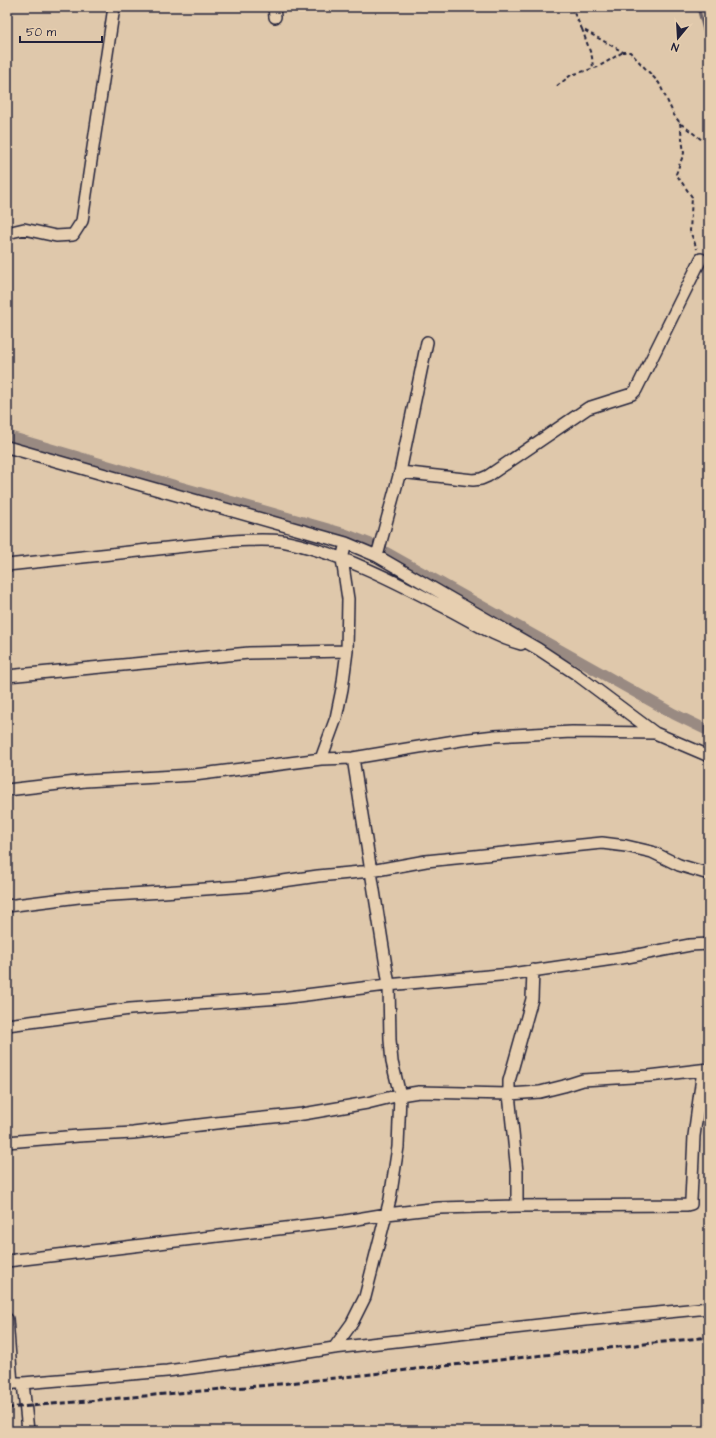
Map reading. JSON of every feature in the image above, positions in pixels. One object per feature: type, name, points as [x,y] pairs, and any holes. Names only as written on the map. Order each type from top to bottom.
[{"type":"street","points":[[7,232],[24,229],[56,236],[73,234],[82,221],[114,7]]},
{"type":"street","points":[[400,472],[473,480],[481,479],[488,476],[588,408],[632,394],[636,390],[701,259]]},
{"type":"street","points":[[377,556],[400,472],[427,342]]},
{"type":"street","points":[[7,447],[346,543],[377,556],[538,649],[576,674],[655,734],[709,756]]},
{"type":"street","points":[[7,565],[213,543],[266,540],[281,541],[342,559],[423,596],[505,639],[538,649]]},
{"type":"street","points":[[321,759],[336,718],[342,689],[347,651],[348,599],[342,559],[346,543]]},
{"type":"street","points":[[7,676],[249,653],[347,651]]},
{"type":"street","points":[[7,790],[85,781],[194,775],[321,759],[353,758],[461,740],[495,736],[572,732],[655,734]]},
{"type":"street","points":[[334,1348],[352,1323],[365,1297],[387,1214],[398,1147],[400,1095],[392,1062],[388,985],[353,758]]},
{"type":"street","points":[[7,906],[79,897],[248,886],[318,876],[371,871],[433,860],[602,843],[626,846],[652,852],[679,865],[709,874]]},
{"type":"street","points":[[7,1025],[130,1009],[281,998],[388,985],[511,974],[627,957],[690,945],[709,944]]},
{"type":"street","points":[[517,1206],[517,1172],[509,1081],[532,999],[533,970]]},
{"type":"street","points":[[7,1142],[133,1133],[303,1114],[419,1092],[509,1094],[540,1092],[583,1080],[649,1076],[706,1070],[694,1136],[691,1204],[439,1208],[345,1221],[7,1261]]},
{"type":"street","points":[[7,1319],[9,1384],[167,1371],[334,1348],[585,1320],[709,1308]]},
{"type":"street","points":[[23,1383],[28,1431]]},
{"type":"path","points":[[572,7],[592,57],[593,69]]},
{"type":"path","points":[[582,29],[623,52],[630,52],[659,83],[674,115],[680,123],[702,140],[709,141]]},
{"type":"path","points":[[557,86],[571,76],[593,69],[623,52]]},
{"type":"path","points":[[680,123],[684,153],[676,174],[692,197],[690,230],[701,259]]},
{"type":"waterway","points":[[698,7],[709,48]]},
{"type":"waterway","points":[[7,436],[342,533],[373,545],[674,714],[709,731]]},
{"type":"railway","points":[[7,1408],[280,1384],[709,1337]]}]
